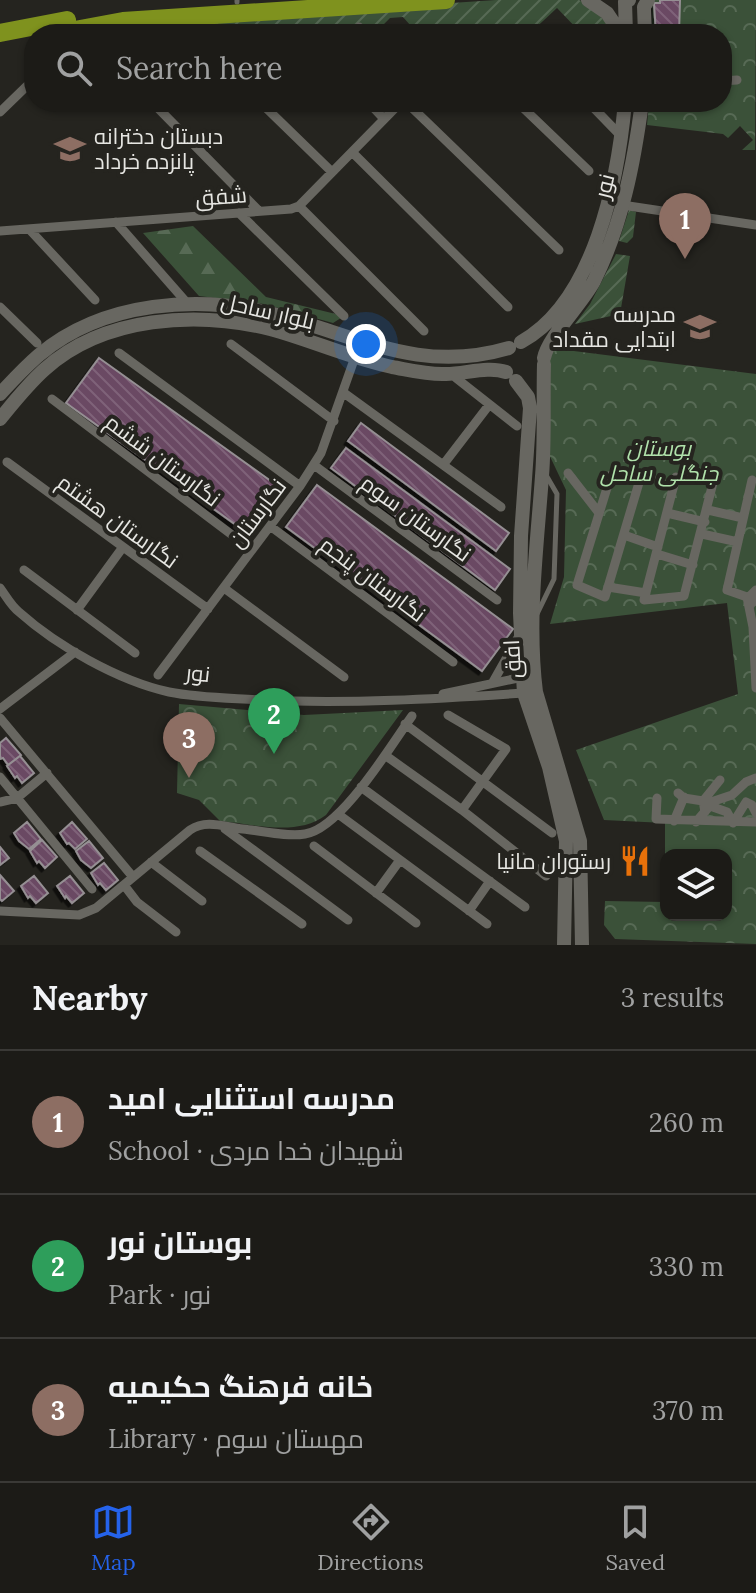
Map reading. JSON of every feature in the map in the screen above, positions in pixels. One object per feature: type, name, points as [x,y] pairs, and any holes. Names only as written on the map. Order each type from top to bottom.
[{"type":"highway","points":[[49,24],[130,9],[269,0]]},
{"type":"highway","points":[[114,24],[446,0]]},
{"type":"highway","points":[[0,33],[24,29]]},
{"type":"highway","points":[[0,44],[24,40]]},
{"type":"main road","points":[[588,0],[607,13],[615,24]]},
{"type":"main road","points":[[623,24],[625,2],[629,0]]},
{"type":"main road","points":[[643,2],[644,24]]},
{"type":"main road","name":"نور","points":[[544,361],[548,345],[592,284],[611,241],[622,205],[630,138],[626,112]]},
{"type":"main road","name":"نور","points":[[515,345],[531,336],[555,314],[586,265],[639,112]]},
{"type":"main road","points":[[187,303],[201,319]]},
{"type":"main road","name":"بلوار ساحل","points":[[0,394],[39,354],[67,335],[103,319],[187,303],[238,306],[278,315],[391,350],[440,358],[488,354],[515,345]]},
{"type":"main road","name":"بلوار ساحل","points":[[0,419],[47,367],[73,350],[104,335],[137,326],[201,319],[237,322],[272,330],[355,357],[410,370],[443,374],[489,370],[511,376]]},
{"type":"main road","points":[[533,344],[544,361],[535,379],[523,382],[511,376],[503,359],[515,345],[533,344]]},
{"type":"main road","name":"افق","points":[[526,630],[543,470],[544,361]]},
{"type":"main road","name":"افق","points":[[511,376],[528,397],[530,408],[521,536],[528,676],[566,841],[564,945]]},
{"type":"main road","name":"افق","points":[[530,692],[580,841],[582,945]]},
{"type":"street","points":[[131,24],[139,20]]},
{"type":"street","points":[[732,80],[737,80]]},
{"type":"street","points":[[0,112],[24,89]]},
{"type":"street","points":[[162,112],[259,211]]},
{"type":"street","points":[[270,112],[332,172]]},
{"type":"street","points":[[377,112],[384,119]]},
{"type":"street","points":[[392,112],[299,206],[424,331]]},
{"type":"street","points":[[414,112],[559,250]]},
{"type":"street","points":[[527,112],[589,171]]},
{"type":"street","points":[[600,112],[630,138]]},
{"type":"street","points":[[352,152],[508,307]]},
{"type":"street","points":[[622,205],[756,225]]},
{"type":"street","name":"شفق","points":[[0,231],[299,206]]},
{"type":"street","points":[[239,213],[344,316]]},
{"type":"street","points":[[116,222],[187,303]]},
{"type":"street","points":[[29,229],[95,300]]},
{"type":"street","points":[[0,307],[37,343]]},
{"type":"street","points":[[231,344],[334,421]]},
{"type":"street","points":[[119,353],[300,486]]},
{"type":"street","name":"نگارستان","points":[[158,675],[314,465],[334,421],[355,357]]},
{"type":"street","points":[[456,378],[517,426]]},
{"type":"street","points":[[344,393],[501,507]]},
{"type":"street","name":"نگارستان ششم","points":[[52,399],[252,550]]},
{"type":"street","points":[[443,465],[489,405]]},
{"type":"street","name":"نگارستان هشتم","points":[[7,462],[208,609]]},
{"type":"street","name":"نگارستان سوم","points":[[314,465],[497,600]]},
{"type":"street","points":[[568,473],[599,513]]},
{"type":"street","points":[[611,475],[577,585],[605,597],[641,476]]},
{"type":"street","points":[[676,477],[644,600],[684,596],[714,479]]},
{"type":"street","points":[[752,480],[727,590],[754,600],[752,624],[756,688]]},
{"type":"street","points":[[708,510],[743,518]]},
{"type":"street","points":[[667,513],[705,522]]},
{"type":"street","name":"نگارستان پنجم","points":[[270,526],[453,662]]},
{"type":"street","points":[[702,534],[738,542]]},
{"type":"street","points":[[624,535],[693,565]]},
{"type":"street","points":[[77,610],[123,547]]},
{"type":"street","points":[[24,570],[135,653]]},
{"type":"street","points":[[608,587],[646,593]]},
{"type":"street","name":"نور","points":[[0,588],[16,610],[75,652],[115,672],[168,691],[225,698],[311,702],[424,700]]},
{"type":"street","points":[[224,588],[344,677]]},
{"type":"street","points":[[493,682],[526,630]]},
{"type":"street","points":[[0,709],[75,652]]},
{"type":"street","points":[[424,700],[528,676]]},
{"type":"street","points":[[424,700],[530,692]]},
{"type":"street","points":[[448,715],[506,749],[462,810]]},
{"type":"street","points":[[0,718],[133,877]]},
{"type":"street","points":[[0,911],[79,915],[96,908],[197,825],[205,823],[305,834],[315,831],[338,814],[361,787],[409,720],[483,783],[552,833]]},
{"type":"street","points":[[389,758],[546,876]]},
{"type":"street","points":[[0,802],[17,798],[47,773]]},
{"type":"street","points":[[0,777],[92,889]]},
{"type":"street","points":[[706,806],[732,795],[756,778]]},
{"type":"street","points":[[696,822],[720,780]]},
{"type":"street","points":[[741,786],[739,799],[744,804],[752,805],[756,813]]},
{"type":"street","points":[[361,787],[525,907]]},
{"type":"street","points":[[674,821],[681,795],[706,806],[724,809],[733,823]]},
{"type":"street","points":[[657,798],[656,819],[756,822]]},
{"type":"street","points":[[733,823],[744,804]]},
{"type":"street","points":[[338,814],[487,924]]},
{"type":"street","points":[[223,827],[348,920]]},
{"type":"street","points":[[314,846],[416,923]]},
{"type":"street","points":[[200,851],[302,924]]},
{"type":"street","points":[[376,893],[400,860]]},
{"type":"street","points":[[151,862],[202,901]]},
{"type":"street","points":[[469,911],[490,881]]},
{"type":"street","points":[[124,885],[137,902],[176,932]]},
{"type":"green space","points":[[496,0],[579,0],[587,3],[608,24],[572,24],[557,8],[540,24],[409,24],[403,17],[390,18],[384,24],[188,24],[185,21]]},
{"type":"green space","points":[[652,0],[756,0],[755,150],[742,150],[753,140],[740,126],[728,138],[723,134],[647,125],[648,112],[732,112],[732,24],[652,24]]},
{"type":"green space","points":[[629,210],[636,212],[633,237],[627,243],[619,241]]},
{"type":"green space","points":[[193,226],[266,297],[344,316],[333,323],[264,304],[199,296],[143,233]]},
{"type":"green space","points":[[616,254],[630,256],[620,314],[575,324],[590,304]]},
{"type":"green space","name":"بوستان جنگلی ساحل","points":[[550,348],[756,374],[756,944],[615,939],[604,925],[605,901],[660,902],[660,921],[732,921],[732,849],[665,849],[665,823],[604,820],[576,750],[738,694],[727,603],[550,624],[564,577],[566,490],[545,446]]},
{"type":"green space","points":[[179,704],[304,715],[403,710],[326,815],[302,826],[275,827],[220,821],[199,800],[177,793]]},
{"type":"building","points":[[680,0],[679,24],[655,24],[654,3]]},
{"type":"building","points":[[99,358],[282,489],[250,535],[66,403]]},
{"type":"building","points":[[361,423],[509,533],[496,551],[348,441]]},
{"type":"building","points":[[346,448],[510,569],[495,590],[331,468]]},
{"type":"building","points":[[317,485],[513,629],[482,671],[286,527]]},
{"type":"building","points":[[6,738],[21,755],[8,765],[3,758],[0,759],[0,743]]},
{"type":"building","points":[[20,756],[34,773],[22,783],[7,766]]},
{"type":"building","points":[[27,822],[41,839],[29,849],[14,833]]},
{"type":"building","points":[[72,822],[87,839],[75,849],[67,844],[60,833]]},
{"type":"building","points":[[42,840],[57,857],[45,868],[39,861],[37,863],[30,851]]},
{"type":"building","points":[[89,841],[103,858],[91,868],[76,851]]},
{"type":"building","points":[[0,847],[9,858],[0,865]]},
{"type":"building","points":[[104,863],[118,880],[106,890],[100,883],[98,885],[91,873]]},
{"type":"building","points":[[0,875],[14,891],[2,901],[0,899]]},
{"type":"building","points":[[34,876],[48,893],[36,903],[30,896],[28,898],[21,886]]},
{"type":"building","points":[[70,876],[84,893],[72,903],[57,886]]},
{"type":"place","name":"دبستان دخترانه پانزده خرداد","points":[[70,149]]},
{"type":"place","name":"مدرسه استثنایی امید","points":[[685,259]]},
{"type":"place","name":"مدرسه ابتدایی مقداد","points":[[700,327]]},
{"type":"place","name":"بوستان نور","points":[[274,754]]},
{"type":"place","name":"خانه فرهنگ حکیمیه","points":[[189,778]]},
{"type":"place","name":"رستوران مانیا","points":[[635,861]]}]
